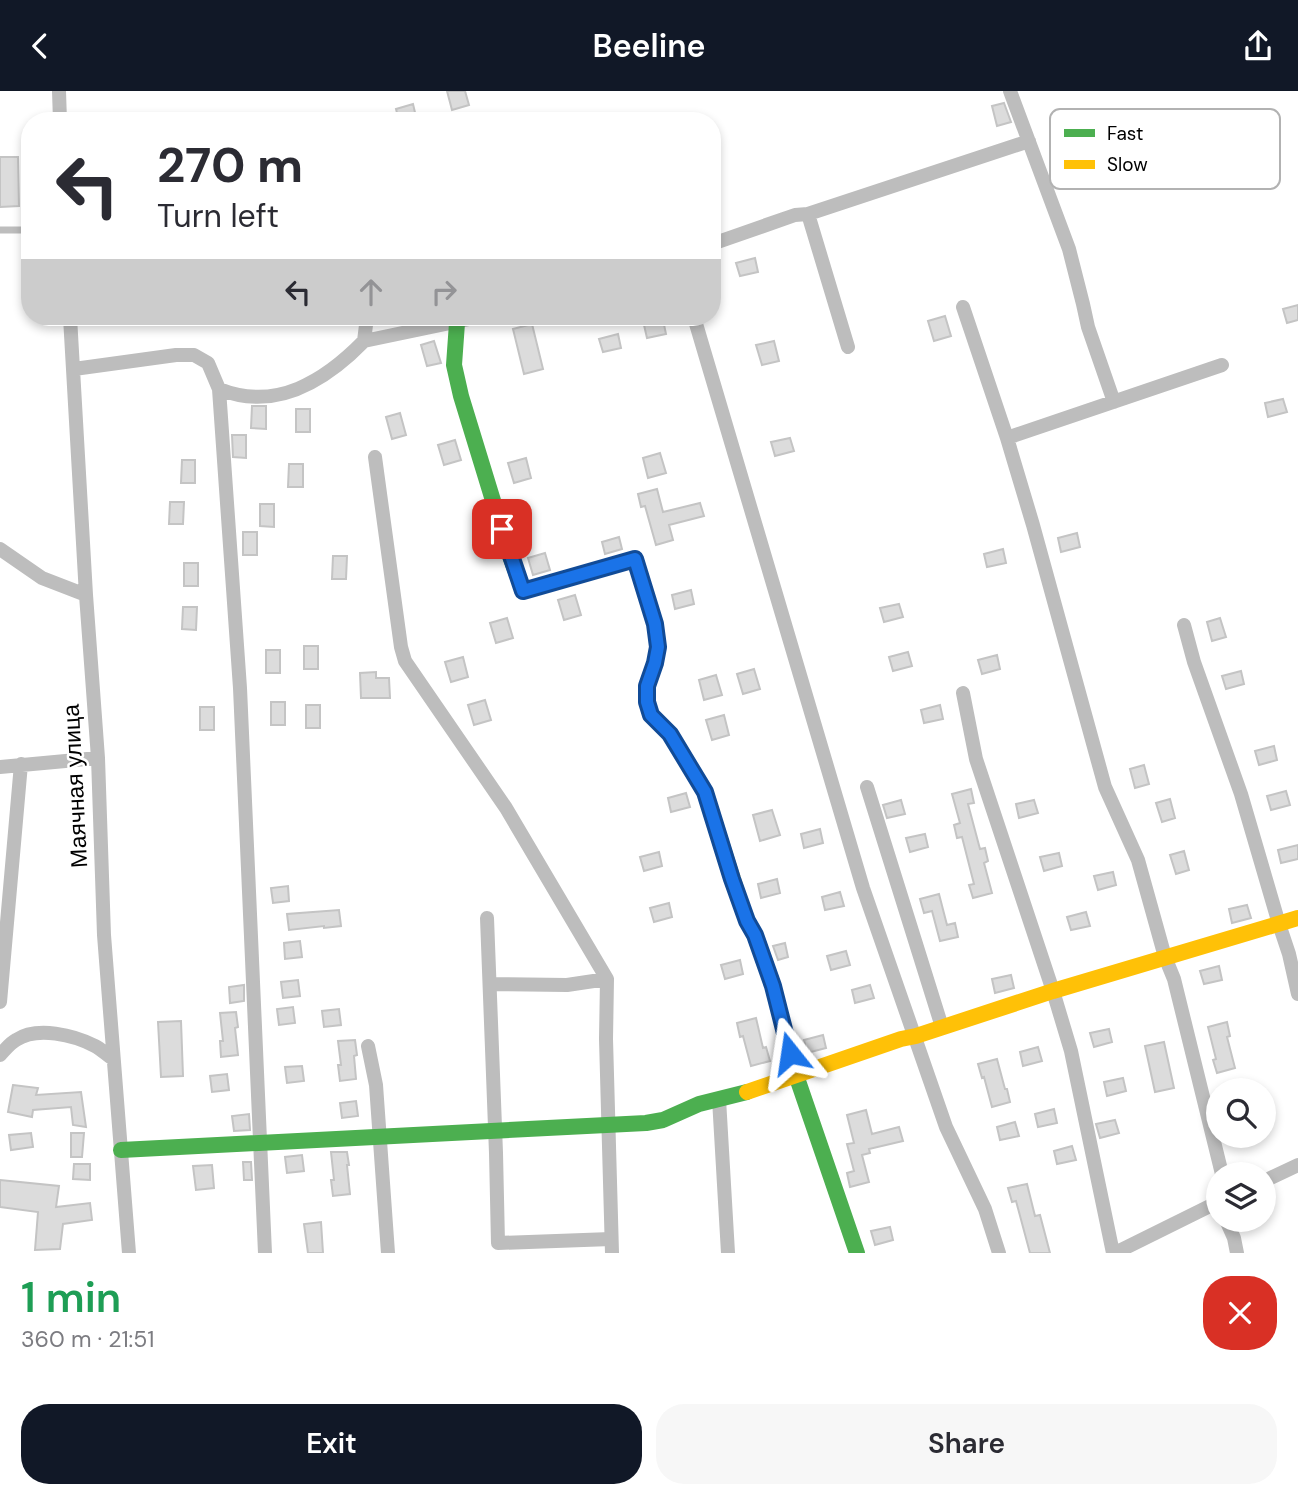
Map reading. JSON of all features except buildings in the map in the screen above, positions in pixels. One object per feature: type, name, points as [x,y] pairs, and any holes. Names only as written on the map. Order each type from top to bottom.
[{"type":"street","points":[[59,91],[60,112]]},
{"type":"street","points":[[1010,91],[1069,249],[1088,327],[1114,402]]},
{"type":"street","points":[[721,241],[1028,142]]},
{"type":"street","points":[[808,214],[848,347]]},
{"type":"street","points":[[963,307],[1007,437],[1105,787],[1138,860],[1165,957],[1174,979],[1219,1162]]},
{"type":"street","name":"Маячная улица","points":[[72,326],[98,758],[104,935],[129,1253]]},
{"type":"street","points":[[364,341],[366,326]]},
{"type":"street","points":[[219,389],[237,396],[257,398],[282,394],[328,373],[364,341],[442,326]]},
{"type":"street","points":[[457,326],[454,365],[461,396],[523,591],[635,559],[655,624],[658,647],[647,686],[647,702],[651,715],[670,734],[705,792],[732,879],[773,986],[796,1075],[858,1253]]},
{"type":"street","points":[[697,326],[863,888],[946,1127],[985,1209],[999,1253]]},
{"type":"street","points":[[74,369],[194,355],[208,362],[219,389],[240,688],[265,1253]]},
{"type":"street","points":[[1007,437],[1222,365]]},
{"type":"street","points":[[375,457],[405,661],[506,808],[607,979],[611,1246],[498,1243],[487,918]]},
{"type":"street","points":[[0,549],[42,578],[86,595]]},
{"type":"street","points":[[1184,625],[1194,662],[1241,794],[1289,954],[1298,994]]},
{"type":"street","points":[[963,693],[976,759],[1071,1051],[1114,1253],[1206,1212]]},
{"type":"street","points":[[0,767],[98,758]]},
{"type":"street","points":[[0,1002],[3,944],[21,764]]},
{"type":"street","points":[[867,787],[943,1027]]},
{"type":"street","points":[[121,1150],[663,1120],[699,1104],[740,1094],[901,1039],[1298,918]]},
{"type":"street","points":[[491,984],[567,985],[607,979]]},
{"type":"street","points":[[0,1055],[16,1039],[34,1032],[58,1034],[96,1046],[113,1059]]},
{"type":"street","points":[[368,1046],[376,1085],[388,1253]]},
{"type":"street","points":[[719,1099],[728,1253]]},
{"type":"street","points":[[1276,1175],[1298,1165]]},
{"type":"street","points":[[1231,1232],[1237,1253]]},
{"type":"lane","points":[[0,230],[21,230]]},
{"type":"traffic: fast","points":[[457,326],[454,365],[461,396],[523,591],[635,559],[657,636]]},
{"type":"traffic: fast","points":[[738,895],[773,986],[796,1075],[857,1253]]},
{"type":"traffic: fast","points":[[121,1150],[646,1123],[663,1120],[699,1104],[747,1092]]},
{"type":"traffic: slow","points":[[657,636],[658,648],[647,686],[647,702],[651,715],[670,734],[705,792],[738,895]]},
{"type":"traffic: slow","points":[[747,1092],[901,1039],[1298,918]]},
{"type":"route","points":[[502,529],[523,591],[635,559],[655,624],[658,647],[647,686],[647,702],[651,715],[670,734],[705,792],[732,879],[773,986],[790,1053]]}]
